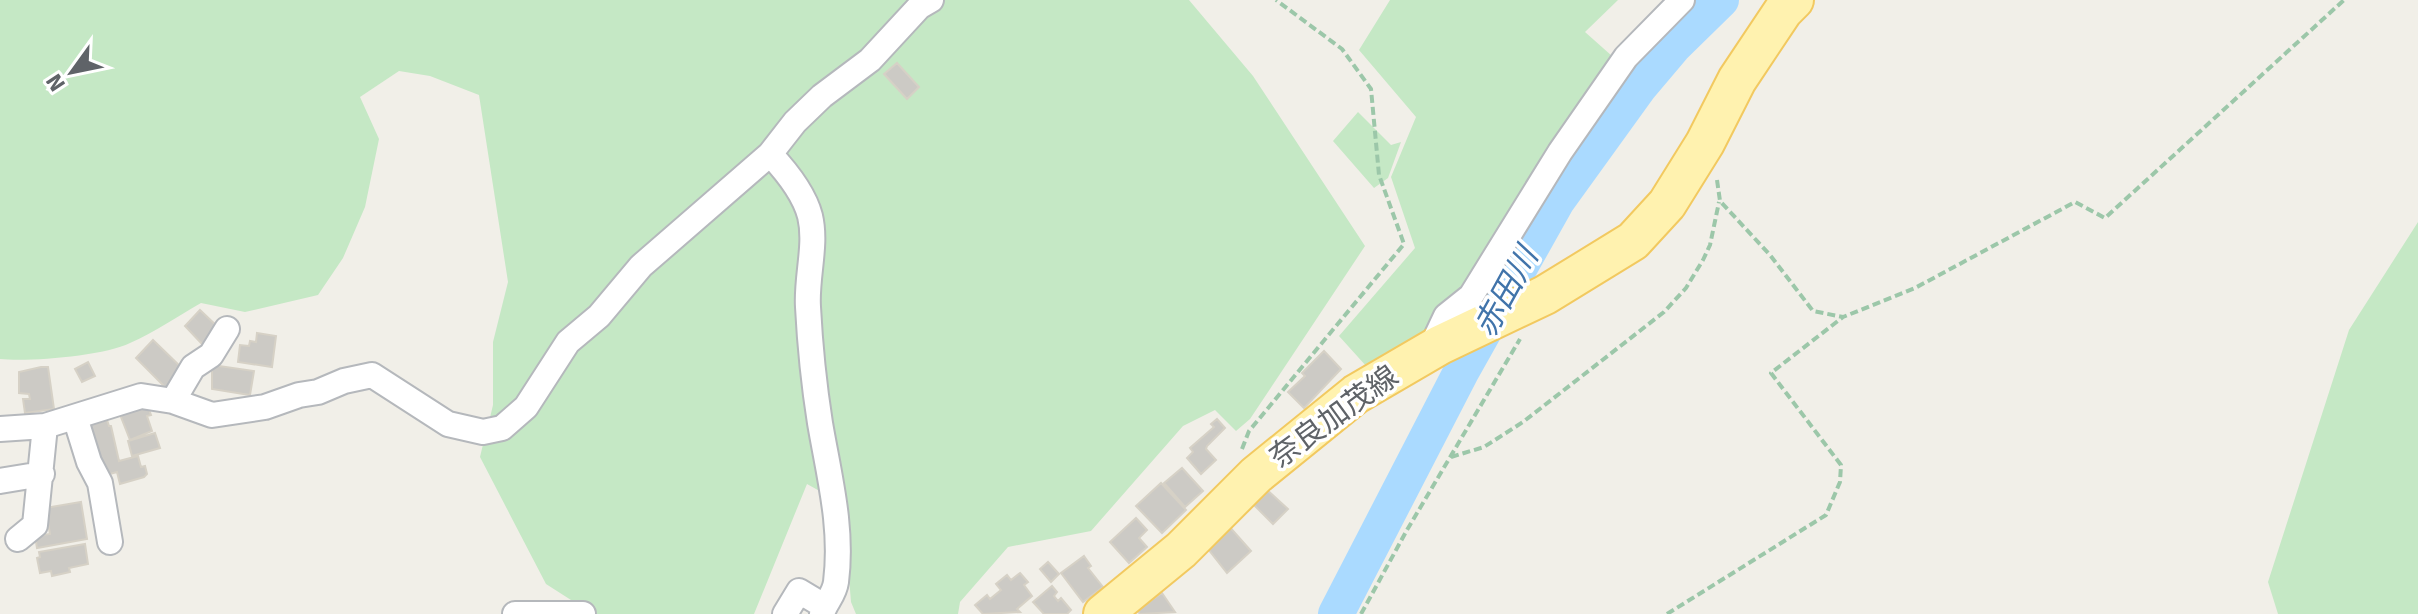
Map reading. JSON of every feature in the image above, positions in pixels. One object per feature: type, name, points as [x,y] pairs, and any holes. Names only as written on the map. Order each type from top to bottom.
[{"type":"main road","name":"奈良加茂線","points":[[1103,614],[1181,550],[1256,475],[1356,394],[1434,348],[1545,295],[1617,253],[1645,230],[1667,204],[1705,143],[1737,80],[1783,11],[1794,0]]},
{"type":"street","points":[[0,429],[45,426],[141,396],[173,401],[212,415],[265,407],[372,375],[448,424],[483,432],[502,428],[526,407],[568,342],[599,316],[641,266],[770,154],[795,122],[822,96],[870,60],[919,7],[931,0]]},
{"type":"street","points":[[1434,348],[1446,316],[1471,296],[1560,152],[1626,57],[1682,0]]},
{"type":"street","points":[[770,154],[804,199],[810,218],[812,241],[807,303],[813,373],[835,497],[839,548],[834,594],[823,610],[799,591],[785,614]]},
{"type":"street","points":[[173,401],[193,367],[211,355],[227,329]]},
{"type":"street","points":[[75,417],[89,462],[100,483],[110,542]]},
{"type":"street","points":[[18,539],[35,525],[45,426]]},
{"type":"street","points":[[0,481],[42,474]]},
{"type":"street","points":[[515,614],[583,614]]},
{"type":"path","points":[[1238,458],[1249,431],[1404,244],[1379,175],[1371,89],[1342,49],[1276,0]]},
{"type":"path","points":[[1667,614],[1826,515],[1840,482],[1841,465],[1771,373],[1843,317],[1915,288],[2075,202],[2105,218],[2344,0]]},
{"type":"path","points":[[1451,457],[1484,447],[1523,422],[1664,312],[1686,288],[1710,245],[1720,201],[1705,143]]},
{"type":"path","points":[[1720,201],[1770,255],[1813,311],[1843,317]]},
{"type":"path","points":[[1361,614],[1514,346],[1523,336]]},
{"type":"green space","points":[[0,0],[923,0],[544,375],[488,426],[493,405],[493,342],[508,282],[479,95],[430,76],[399,71],[360,97],[379,139],[365,207],[343,258],[318,295],[245,312],[201,303],[118,348],[66,357],[0,359]]},
{"type":"green space","points":[[938,0],[1189,0],[1253,76],[1365,246],[1250,419],[1236,431],[1215,410],[1183,426],[1091,531],[1008,547],[960,602],[958,614],[856,614],[851,602],[843,504],[807,484],[754,614],[592,614],[582,604],[546,584],[480,457],[485,436],[646,270]]},
{"type":"green space","points":[[1390,0],[1618,0],[1585,32],[1621,64],[1460,317],[1367,367],[1339,336],[1415,248],[1391,177],[1416,117],[1359,50]]},
{"type":"green space","points":[[1358,112],[1391,145],[1401,142],[1388,178],[1374,188],[1333,141]]},
{"type":"green space","points":[[2418,222],[2418,614],[2278,614],[2268,582],[2349,330]]},
{"type":"building","points":[[897,63],[919,87],[907,99],[884,74]]},
{"type":"building","points":[[200,310],[220,329],[203,345],[185,326]]},
{"type":"building","points":[[257,333],[276,336],[272,367],[238,362],[240,345],[249,346],[250,341],[256,342]]},
{"type":"building","points":[[153,340],[184,370],[166,388],[136,358]]},
{"type":"building","points":[[1324,351],[1341,369],[1304,408],[1288,392]]},
{"type":"building","points":[[88,362],[95,376],[82,382],[75,369]]},
{"type":"building","points":[[212,365],[254,371],[250,395],[212,389]]},
{"type":"building","points":[[48,367],[54,409],[25,413],[23,399],[30,399],[29,394],[19,393],[19,372]]},
{"type":"building","points":[[147,404],[152,431],[130,440],[119,412]]},
{"type":"building","points":[[1217,419],[1225,428],[1206,449],[1216,460],[1201,474],[1187,458],[1193,452],[1190,448],[1214,427],[1211,424]]},
{"type":"building","points":[[107,420],[119,461],[138,456],[141,467],[145,466],[147,474],[144,477],[120,484],[117,472],[106,475],[87,426]]},
{"type":"building","points":[[155,433],[160,448],[132,456],[128,441]]},
{"type":"building","points":[[1182,468],[1203,491],[1185,507],[1164,483]]},
{"type":"building","points":[[1161,483],[1186,510],[1162,533],[1136,506]]},
{"type":"building","points":[[1266,489],[1288,509],[1273,524],[1252,503]]},
{"type":"building","points":[[81,502],[87,539],[37,548],[35,536],[50,534],[45,508]]},
{"type":"building","points":[[1136,518],[1147,530],[1139,538],[1147,547],[1129,563],[1110,542]]},
{"type":"building","points":[[1227,524],[1251,551],[1227,573],[1205,545]]},
{"type":"building","points":[[85,544],[88,564],[52,576],[51,571],[40,573],[39,552]]},
{"type":"building","points":[[1084,556],[1091,566],[1088,568],[1103,587],[1083,602],[1061,573]]},
{"type":"building","points":[[1048,562],[1059,574],[1051,582],[1040,569]]},
{"type":"building","points":[[1020,573],[1028,582],[1024,585],[1032,596],[1017,609],[1020,612],[983,614],[975,605],[987,595],[990,599],[1001,590],[996,584],[1007,575],[1011,580]]},
{"type":"building","points":[[1052,586],[1057,592],[1054,596],[1058,601],[1061,598],[1071,610],[1067,614],[1044,614],[1033,602]]},
{"type":"building","points":[[1162,593],[1175,612],[1140,614],[1137,610]]},
{"type":"waterway","name":"赤田川","points":[[1336,614],[1461,372],[1557,201],[1640,86],[1673,47],[1721,0]]}]
